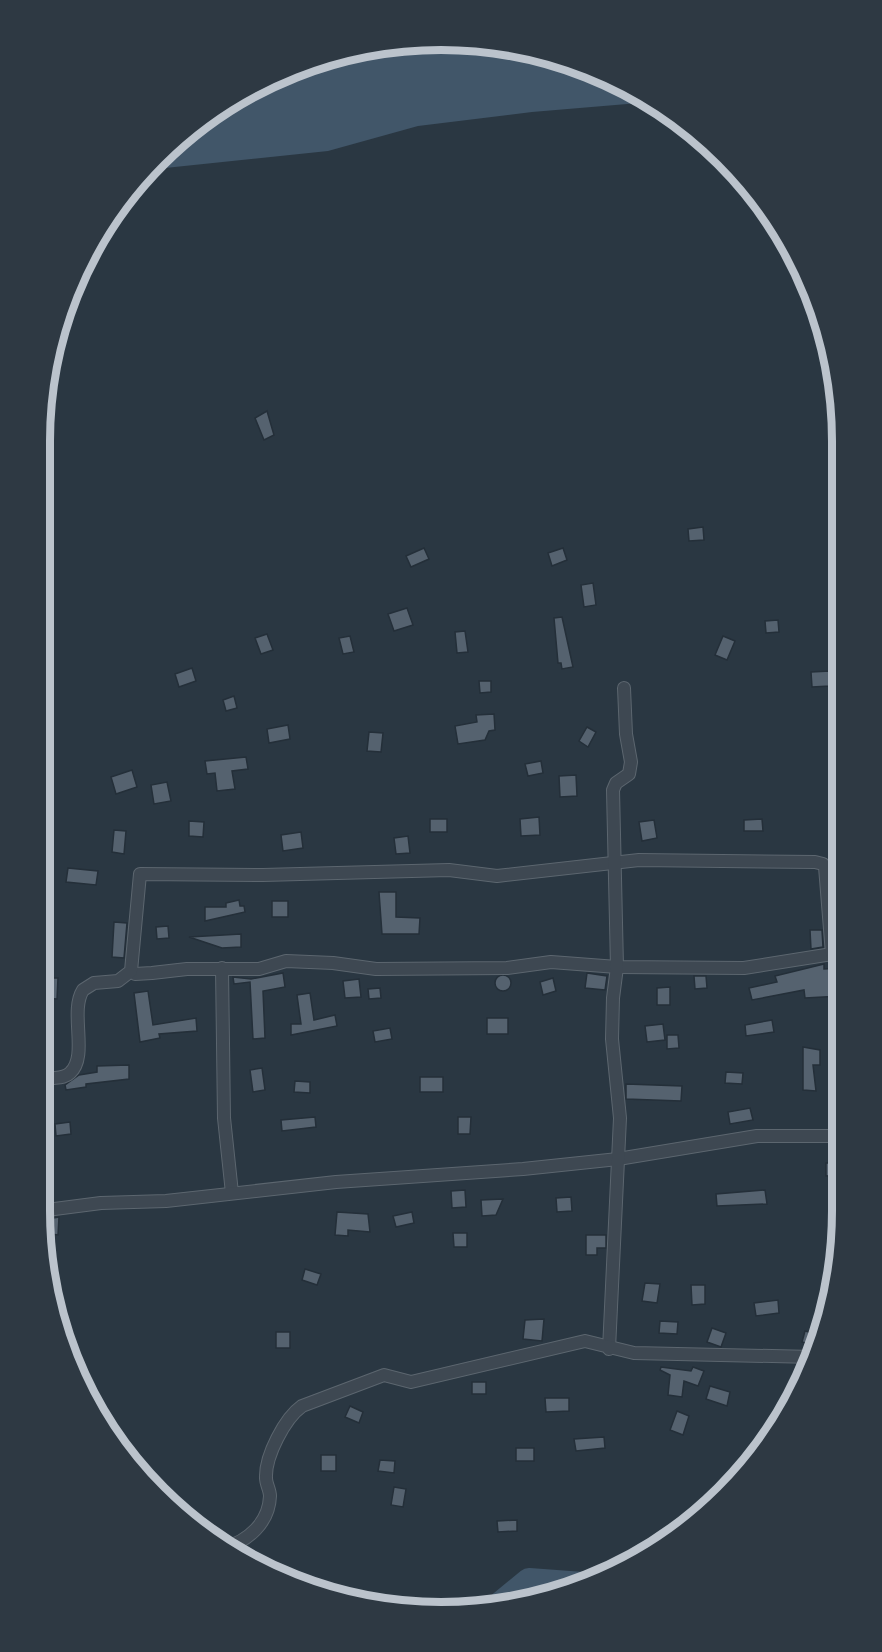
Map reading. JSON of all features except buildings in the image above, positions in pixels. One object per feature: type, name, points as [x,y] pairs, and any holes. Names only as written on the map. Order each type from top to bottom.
[{"type":"street","points":[[609,1349],[620,1118],[612,1039],[613,998],[617,967],[614,787],[629,774],[631,762],[626,734],[624,688]]},
{"type":"street","points":[[50,1080],[67,1076],[74,1068],[79,1041],[77,1009],[83,990],[94,983],[118,981],[131,971],[140,874],[263,875],[449,870],[497,876],[639,860],[823,864],[832,923]]},
{"type":"street","points":[[131,971],[135,974],[152,974],[222,968],[259,969],[286,961],[333,963],[376,969],[507,969],[552,962],[617,967],[744,968],[832,957]]},
{"type":"street","points":[[222,968],[224,1118],[232,1193]]},
{"type":"street","points":[[50,1210],[101,1203],[166,1201],[336,1182],[523,1169],[618,1159],[757,1136],[832,1136]]},
{"type":"street","points":[[236,1544],[255,1532],[263,1518],[270,1497],[266,1476],[279,1433],[291,1414],[303,1406],[384,1375],[411,1382],[585,1341],[609,1349],[634,1353],[804,1358]]},
{"type":"water","points":[[415,50],[467,50],[517,57],[591,79],[639,103],[532,112],[418,126],[328,151],[160,169],[223,115],[268,90],[315,70],[390,53]]},
{"type":"waterway","points":[[511,1596],[529,1581],[562,1583]]}]
